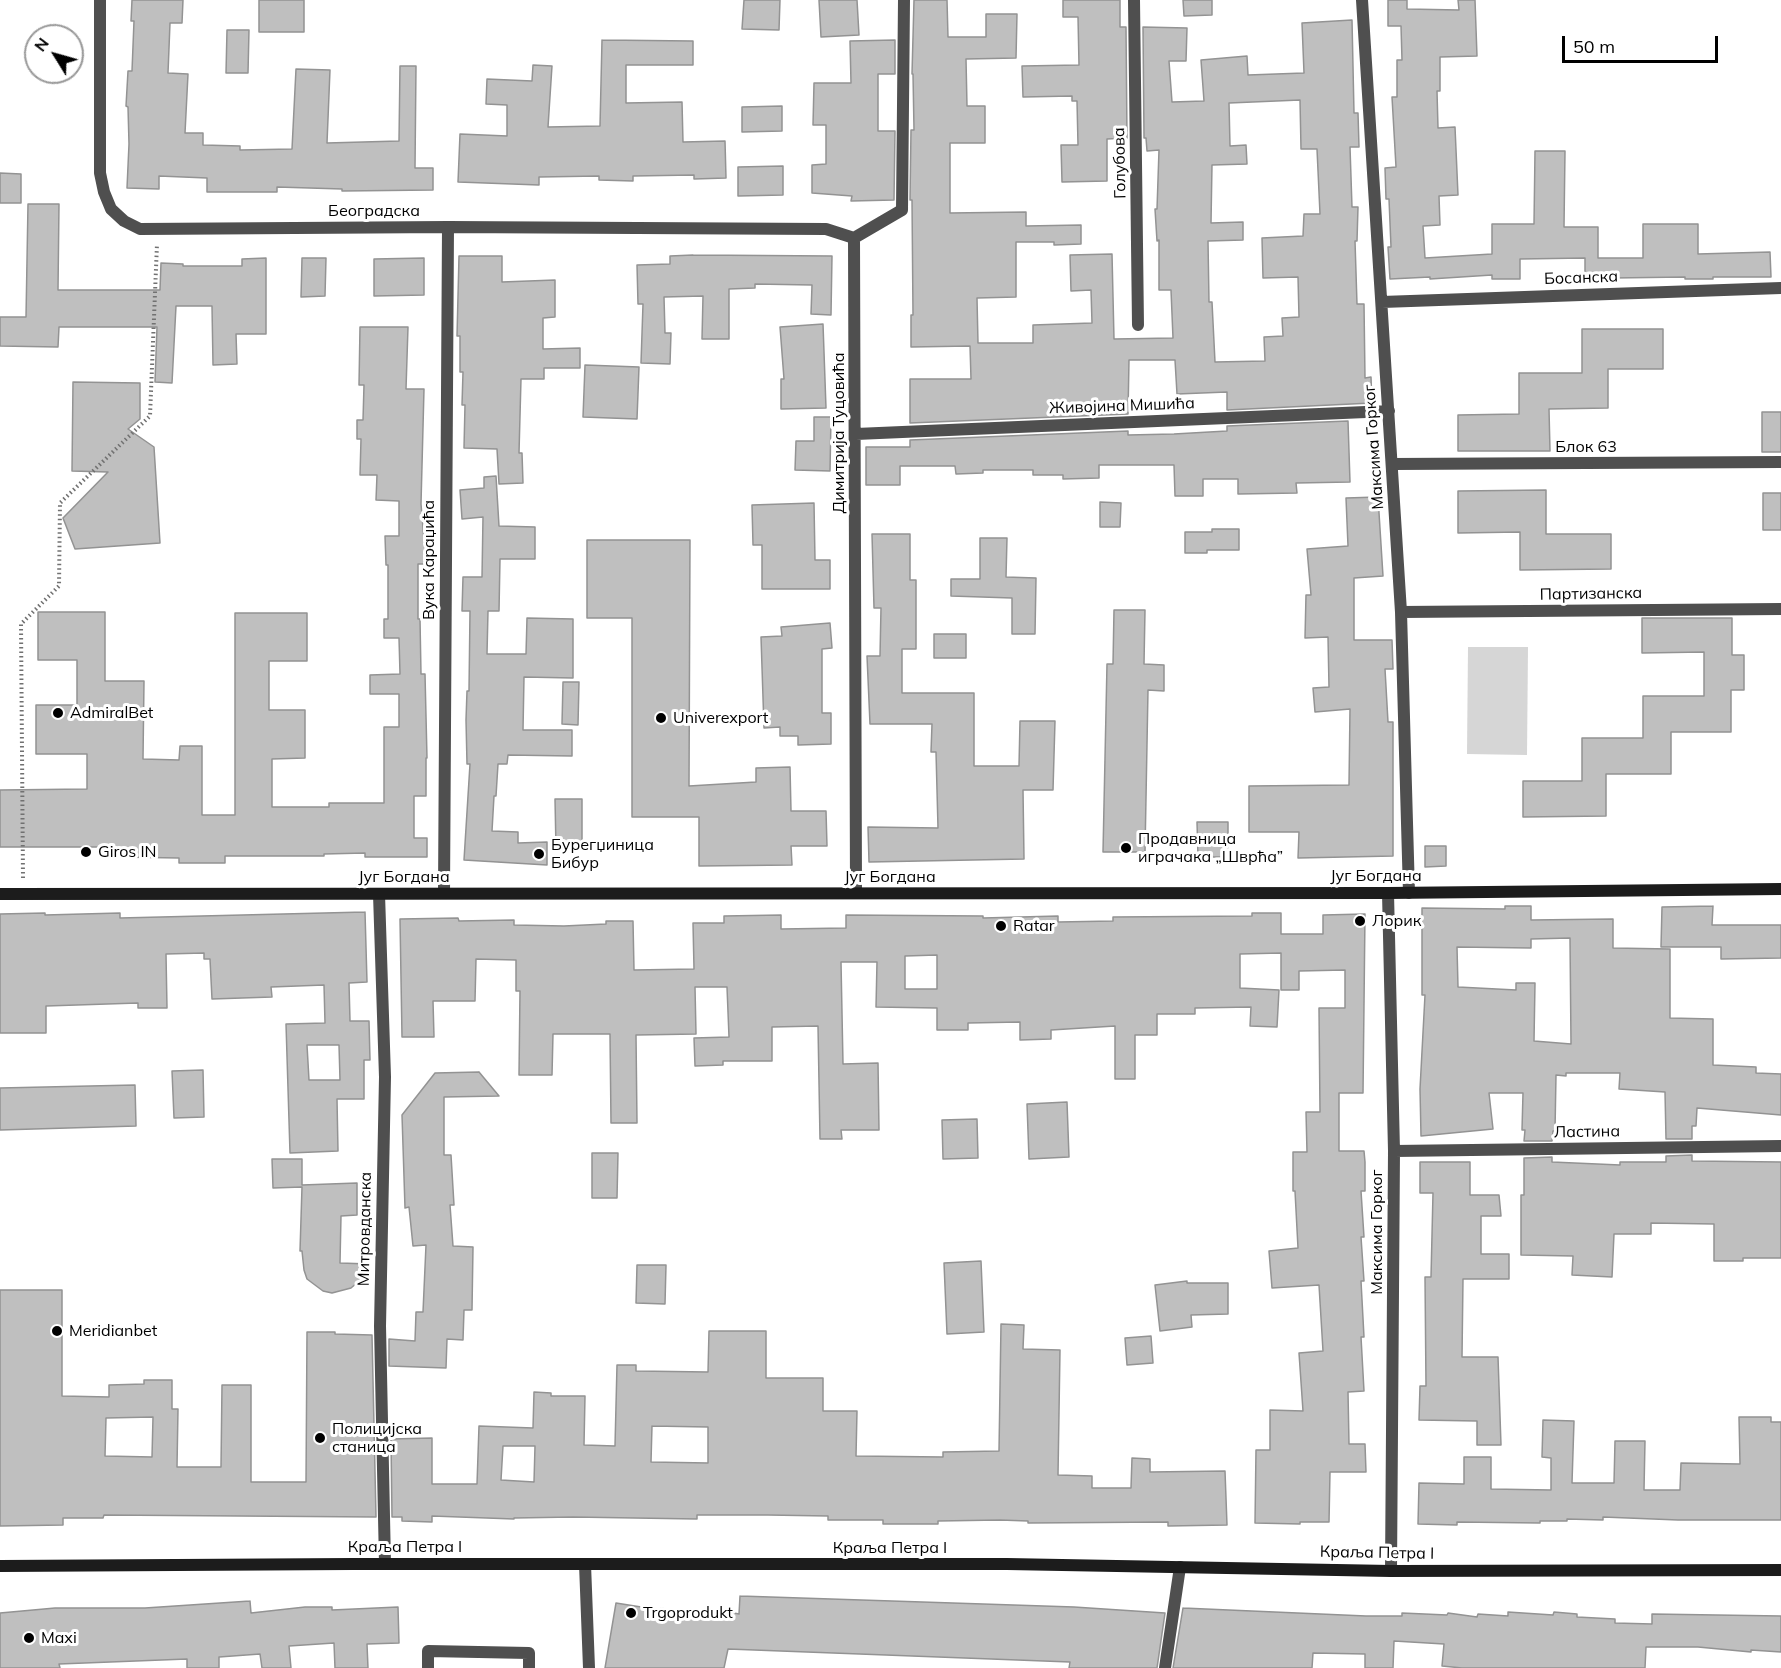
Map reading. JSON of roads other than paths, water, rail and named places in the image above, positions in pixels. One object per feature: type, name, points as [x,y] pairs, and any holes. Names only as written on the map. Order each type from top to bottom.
[{"type":"street","name":"Београдска","points":[[100,0],[100,172],[104,192],[111,209],[124,221],[140,229],[448,227],[826,229],[854,238]]},
{"type":"street","points":[[854,238],[902,210],[904,0]]},
{"type":"street","name":"Голубова","points":[[1134,0],[1138,325]]},
{"type":"street","name":"Максима Горког","points":[[1362,0],[1401,612],[1409,893]]},
{"type":"street","name":"Вука Караџића","points":[[444,893],[448,227]]},
{"type":"street","name":"Димитрија Туцовића","points":[[854,238],[856,893]]},
{"type":"street","name":"Босанска","points":[[1382,302],[1781,288]]},
{"type":"street","name":"Живојина Мишића","points":[[856,434],[1389,411]]},
{"type":"street","name":"Блок 63","points":[[1392,464],[1781,462]]},
{"type":"street","name":"Партизанска","points":[[1401,612],[1781,609]]},
{"type":"street","name":"Југ Богдана","points":[[0,894],[1409,893],[1781,889]]},
{"type":"street","name":"Максима Горког","points":[[1388,893],[1394,1151],[1391,1571]]},
{"type":"street","name":"Митровданска","points":[[379,894],[385,1077],[380,1326],[385,1564]]},
{"type":"street","name":"Ластина","points":[[1394,1151],[1781,1146]]},
{"type":"street","points":[[585,1564],[589,1668]]},
{"type":"street","name":"Краља Петра I","points":[[0,1566],[1006,1564],[1391,1571],[1781,1570]]},
{"type":"street","points":[[1165,1668],[1180,1567]]},
{"type":"street","points":[[428,1668],[428,1651],[530,1653],[529,1668]]},
{"type":"place","name":"AdmiralBet","points":[[58,713]]},
{"type":"place","name":"Univerexport","points":[[661,718]]},
{"type":"place","name":"Продавница играчака „Шврћа”","points":[[1126,848]]},
{"type":"place","name":"Giros IN","points":[[86,852]]},
{"type":"place","name":"Бурегџиница Бибур","points":[[539,854]]},
{"type":"place","name":"Лорик","points":[[1360,921]]},
{"type":"place","name":"Ratar","points":[[1001,926]]},
{"type":"place","name":"Meridianbet","points":[[57,1331]]},
{"type":"place","name":"Полицијска станица","points":[[320,1438]]},
{"type":"place","name":"Trgoprodukt","points":[[631,1613]]},
{"type":"place","name":"Maxi","points":[[29,1638]]}]
